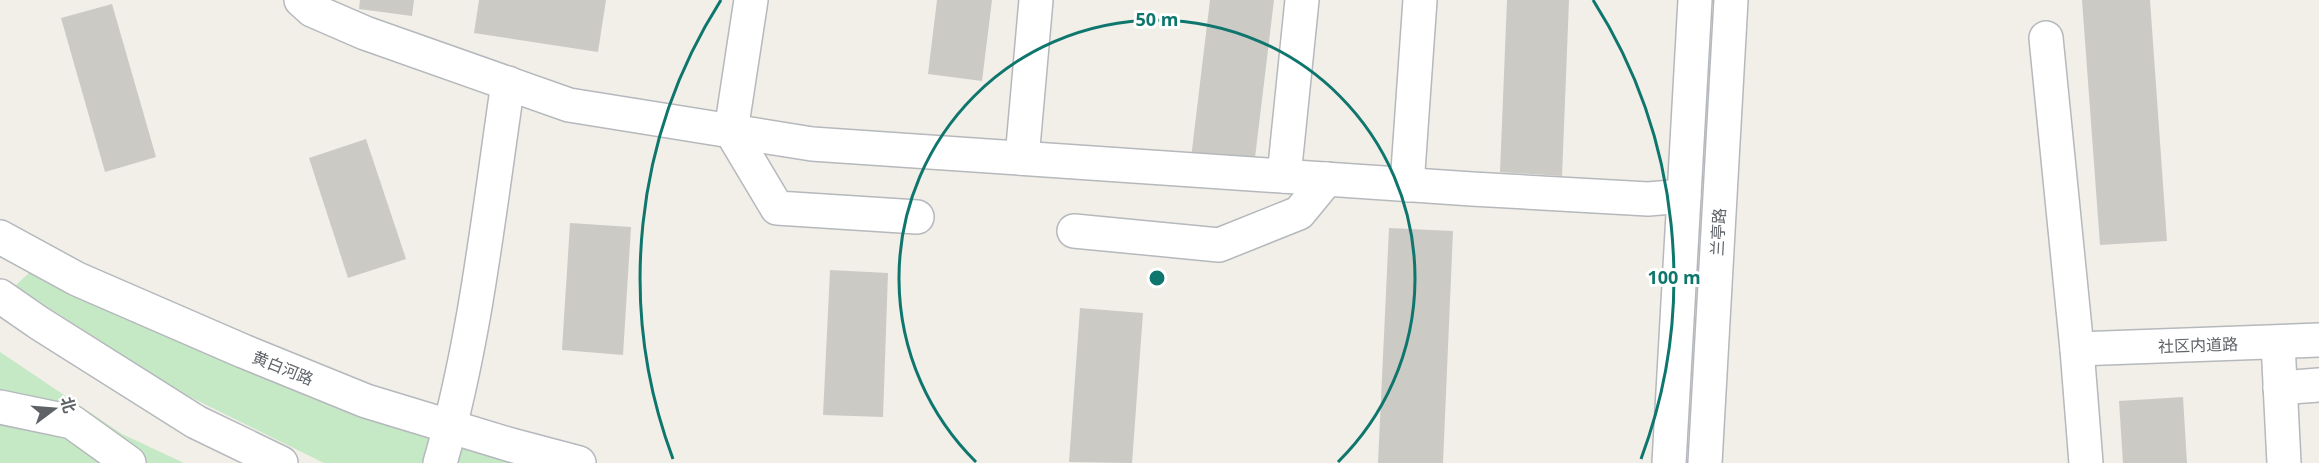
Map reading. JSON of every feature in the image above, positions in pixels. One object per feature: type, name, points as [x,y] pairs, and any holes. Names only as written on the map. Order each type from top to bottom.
[{"type":"street","points":[[301,0],[312,10],[365,33],[569,105],[813,144],[1407,185],[1647,199],[1684,196]]},
{"type":"street","points":[[751,0],[731,131],[777,208],[917,217]]},
{"type":"street","points":[[1022,158],[1036,0]]},
{"type":"street","points":[[1284,176],[1302,0]]},
{"type":"street","points":[[1407,185],[1420,0]]},
{"type":"street","points":[[1669,463],[1695,0]]},
{"type":"street","name":"兰亭路","points":[[1705,463],[1731,0]]},
{"type":"street","points":[[2046,38],[2078,349],[2085,463]]},
{"type":"street","points":[[440,463],[451,427],[476,301],[508,83]]},
{"type":"street","points":[[1074,231],[1219,244],[1299,213],[1327,179]]},
{"type":"street","name":"黄白河路","points":[[0,237],[77,279],[366,401],[579,463]]},
{"type":"street","points":[[0,296],[196,422],[281,463]]},
{"type":"street","name":"社区内道路","points":[[2078,349],[2319,340]]},
{"type":"street","points":[[2278,343],[2284,463]]},
{"type":"street","points":[[2280,388],[2319,385]]},
{"type":"street","points":[[0,407],[72,423],[129,463]]},
{"type":"green space","points":[[32,270],[522,463],[324,463],[180,392],[15,286]]},
{"type":"green space","points":[[0,352],[122,434],[184,463],[0,463]]},
{"type":"building","points":[[360,0],[414,0],[412,16],[359,9]]},
{"type":"building","points":[[479,0],[606,0],[598,52],[474,33]]},
{"type":"building","points":[[937,0],[992,0],[982,81],[928,74]]},
{"type":"building","points":[[1210,0],[1274,0],[1254,166],[1191,158]]},
{"type":"building","points":[[1507,0],[1569,0],[1562,176],[1500,172]]},
{"type":"building","points":[[2082,0],[2150,0],[2167,241],[2100,245]]},
{"type":"building","points":[[112,4],[156,157],[105,172],[61,18]]},
{"type":"building","points":[[366,139],[406,259],[348,278],[309,158]]},
{"type":"building","points":[[570,223],[631,227],[623,355],[562,350]]},
{"type":"building","points":[[1389,228],[1453,231],[1443,463],[1378,463]]},
{"type":"building","points":[[830,270],[888,273],[883,417],[823,415]]},
{"type":"building","points":[[1080,308],[1143,313],[1132,463],[1069,462]]},
{"type":"building","points":[[2183,397],[2187,463],[2123,463],[2119,401]]}]
